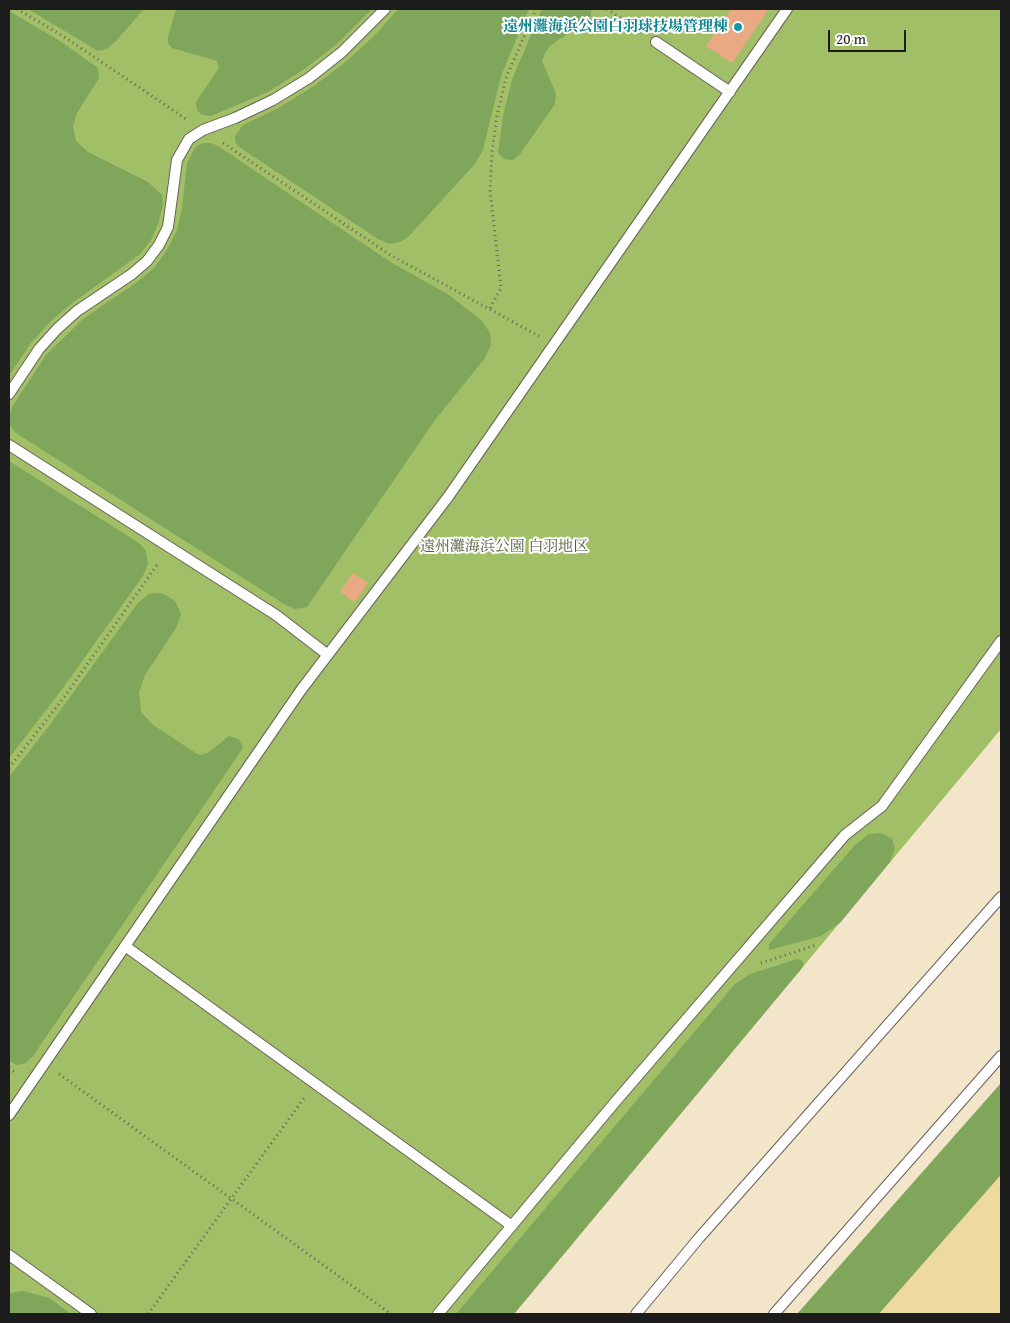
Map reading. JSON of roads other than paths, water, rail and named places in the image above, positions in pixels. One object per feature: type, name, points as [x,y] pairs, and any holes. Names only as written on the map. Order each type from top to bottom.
[{"type":"lane","points":[[9,394],[39,349],[57,329],[77,311],[132,274],[147,261],[160,245],[168,227],[177,160],[189,139],[203,130],[265,104],[309,78],[342,52],[385,9]]},
{"type":"lane","points":[[9,1115],[301,690],[448,497],[787,9]]},
{"type":"lane","points":[[656,42],[730,92]]},
{"type":"lane","points":[[9,445],[276,615],[328,655]]},
{"type":"lane","points":[[438,1314],[845,834],[882,806],[1001,641]]},
{"type":"lane","points":[[636,1314],[700,1238],[1001,897]]},
{"type":"lane","points":[[125,946],[512,1226]]},
{"type":"lane","points":[[774,1314],[1001,1056]]},
{"type":"lane","points":[[9,1255],[91,1314]]},
{"type":"place","name":"遠州灘海浜公園白羽球技場管理棟","points":[[738,27]]},
{"type":"park label","name":"遠州灘海浜公園 白羽地区","points":[[504,547]]}]
